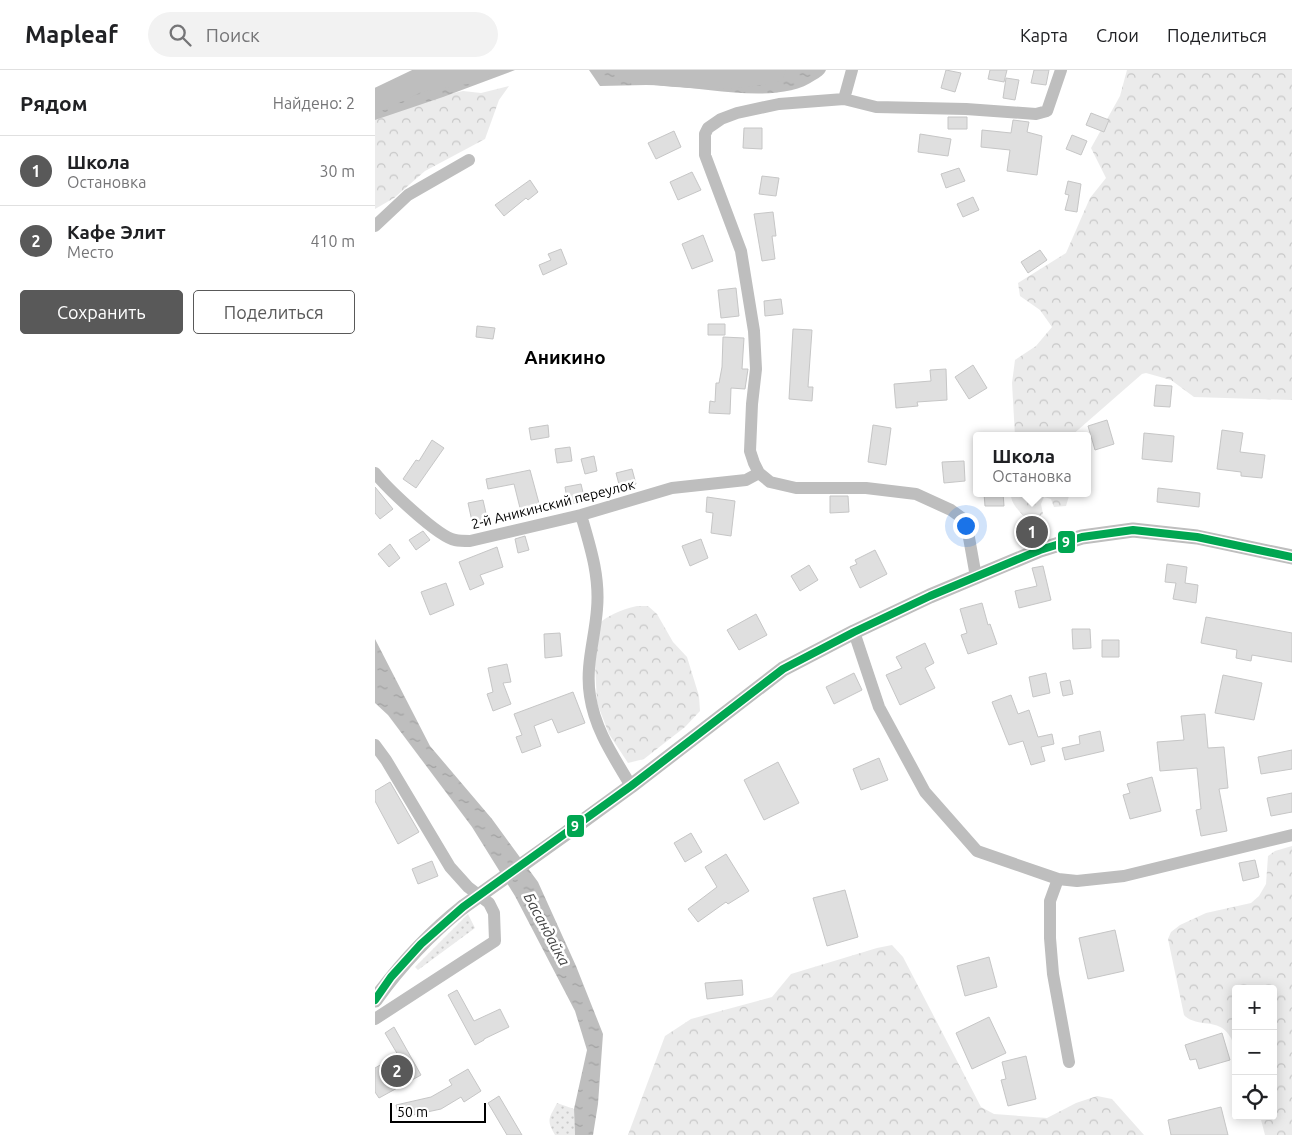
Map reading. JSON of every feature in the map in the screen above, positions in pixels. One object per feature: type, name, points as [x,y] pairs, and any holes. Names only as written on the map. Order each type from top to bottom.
[{"type":"street","points":[[844,99],[852,70]]},
{"type":"street","points":[[976,577],[968,532],[962,518],[951,510],[916,494],[866,488],[796,488],[770,482],[759,473],[750,451],[756,369],[754,331],[741,251],[705,155],[705,134],[708,128],[721,119],[737,113],[779,104],[844,99],[876,107],[966,109],[1036,114],[1047,111],[1061,70]]},
{"type":"street","points":[[375,226],[408,195],[469,160]]},
{"type":"street","name":"2-й Аникинский переулок","points":[[375,473],[385,485],[438,532],[453,540],[470,541],[581,515],[672,488],[746,480],[759,473]]},
{"type":"street","points":[[581,515],[592,552],[598,585],[597,609],[589,664],[590,696],[599,730],[631,786]]},
{"type":"street","points":[[375,1000],[391,977],[432,932],[463,907],[631,786],[783,669],[854,632],[930,596],[1040,550],[1082,537],[1133,530],[1197,537],[1292,557]]},
{"type":"street","points":[[854,632],[879,707],[925,792],[977,851],[1058,879],[1077,881],[1123,876],[1292,835]]},
{"type":"street","points":[[375,745],[386,760],[450,868],[468,887],[489,903],[496,923],[495,941],[386,1014],[375,1019]]},
{"type":"street","points":[[1058,879],[1050,901],[1050,938],[1053,974],[1069,1062]]},
{"type":"green space","points":[[1127,70],[1292,70],[1292,400],[1194,397],[1171,380],[1146,373],[1142,374],[1076,432],[1015,432],[1012,383],[1015,360],[1036,346],[1052,327],[1040,310],[1020,296],[1018,283],[1066,253],[1090,198],[1106,178],[1091,148],[1120,96]]},
{"type":"green space","points":[[509,86],[499,100],[485,139],[425,171],[394,198],[375,209],[375,119],[418,101],[463,91],[481,93]]},
{"type":"green space","points":[[1011,497],[1044,497],[1041,504],[1043,514],[1036,518],[1026,518],[1013,503]]},
{"type":"green space","points":[[1044,497],[1069,497],[1066,506],[1054,507],[1051,499]]},
{"type":"green space","points":[[637,606],[648,606],[657,614],[673,642],[687,657],[699,696],[700,711],[685,727],[644,759],[628,763],[609,734],[597,703],[594,645],[596,626],[615,613]]},
{"type":"green space","points":[[1292,846],[1292,1135],[1265,1135],[1261,1120],[1277,1120],[1277,985],[1232,985],[1232,1040],[1225,1030],[1214,1025],[1189,1019],[1184,1015],[1168,939],[1171,932],[1180,925],[1206,913],[1251,903],[1259,896],[1266,884],[1268,856],[1275,851]]},
{"type":"green space","points":[[468,914],[475,928],[418,970],[415,967]]},
{"type":"green space","points":[[892,945],[903,957],[981,1107],[994,1114],[1047,1118],[1076,1103],[1097,1096],[1112,1099],[1144,1135],[628,1135],[665,1036],[691,1019],[772,997],[791,974]]},
{"type":"green space","points":[[557,1103],[574,1109],[575,1135],[555,1135],[550,1126],[550,1119]]},
{"type":"water","points":[[458,70],[515,70],[375,120],[375,100]]},
{"type":"water","points":[[589,70],[659,70],[728,78],[767,70],[826,70],[820,77],[800,88],[783,92],[744,93],[660,85],[600,86]]},
{"type":"water","name":"Басандайка","points":[[375,639],[430,746],[492,819],[538,882],[576,966],[603,1034],[598,1104],[593,1135],[575,1135],[574,1109],[587,1050],[575,1011],[515,896],[472,827],[388,715],[375,703]]},
{"type":"building","points":[[946,70],[961,73],[955,92],[941,88]]},
{"type":"building","points":[[990,70],[1007,70],[1004,82],[988,79]]},
{"type":"building","points":[[1034,70],[1049,70],[1046,85],[1031,83]]},
{"type":"building","points":[[1006,78],[1019,80],[1015,100],[1003,98]]},
{"type":"building","points":[[1091,113],[1109,120],[1104,132],[1086,125]]},
{"type":"building","points":[[948,117],[967,117],[967,129],[948,129]]},
{"type":"building","points":[[1013,120],[1029,122],[1027,132],[1042,136],[1037,175],[1007,171],[1010,150],[981,147],[982,130],[1011,133]]},
{"type":"building","points":[[744,128],[762,128],[762,149],[743,148]]},
{"type":"building","points":[[674,131],[681,147],[656,159],[648,143]]},
{"type":"building","points":[[920,134],[951,139],[948,156],[918,152]]},
{"type":"building","points":[[1072,135],[1087,141],[1081,155],[1066,149]]},
{"type":"building","points":[[959,168],[965,181],[946,188],[941,174]]},
{"type":"building","points":[[692,172],[701,190],[678,200],[670,182]]},
{"type":"building","points":[[762,176],[779,178],[776,196],[759,194]]},
{"type":"building","points":[[530,180],[538,192],[528,200],[526,198],[504,216],[495,205]]},
{"type":"building","points":[[1068,181],[1081,184],[1077,212],[1065,210],[1069,195],[1065,194]]},
{"type":"building","points":[[973,197],[979,210],[963,217],[957,204]]},
{"type":"building","points":[[773,212],[776,236],[772,236],[775,259],[762,261],[754,214]]},
{"type":"building","points":[[703,235],[713,261],[692,269],[682,244]]},
{"type":"building","points":[[561,249],[567,264],[543,275],[539,265],[551,260],[548,254]]},
{"type":"building","points":[[1040,250],[1047,260],[1028,273],[1021,262]]},
{"type":"building","points":[[736,288],[739,316],[721,318],[718,290]]},
{"type":"building","points":[[781,299],[783,314],[765,316],[764,301]]},
{"type":"building","points":[[708,324],[725,324],[725,335],[708,335]]},
{"type":"building","points":[[477,326],[495,328],[493,339],[476,337]]},
{"type":"building","points":[[793,329],[812,330],[808,387],[813,387],[812,401],[789,399]]},
{"type":"building","points":[[723,337],[744,338],[742,369],[748,369],[745,389],[731,388],[730,414],[709,413],[710,401],[715,402],[716,383],[719,383],[722,367]]},
{"type":"building","points":[[973,365],[987,388],[969,399],[955,377]]},
{"type":"building","points":[[946,369],[947,400],[917,402],[918,406],[896,408],[894,384],[931,381],[930,370]]},
{"type":"building","points":[[1156,385],[1172,386],[1170,407],[1154,406]]},
{"type":"building","points":[[1107,420],[1114,444],[1095,450],[1088,426]]},
{"type":"building","points":[[548,425],[549,437],[531,440],[529,428]]},
{"type":"building","points":[[873,425],[891,428],[886,465],[868,462]]},
{"type":"building","points":[[1222,430],[1243,433],[1240,452],[1265,455],[1262,478],[1241,476],[1241,472],[1217,469]]},
{"type":"building","points":[[1144,433],[1174,436],[1172,462],[1142,459]]},
{"type":"building","points":[[432,440],[444,448],[416,488],[403,479],[416,460],[419,461]]},
{"type":"building","points":[[570,447],[572,461],[557,463],[555,449]]},
{"type":"building","points":[[594,456],[597,471],[585,474],[581,459]]},
{"type":"building","points":[[964,461],[965,481],[944,483],[942,462]]},
{"type":"building","points":[[632,469],[636,484],[620,488],[616,473]]},
{"type":"building","points":[[530,470],[540,507],[521,512],[514,484],[488,489],[486,479]]},
{"type":"building","points":[[581,484],[585,501],[568,505],[565,487]]},
{"type":"building","points":[[375,487],[393,509],[380,519],[375,513]]},
{"type":"building","points":[[1158,488],[1200,493],[1199,507],[1157,502]]},
{"type":"building","points":[[830,496],[848,496],[849,512],[830,513]]},
{"type":"building","points":[[707,497],[735,501],[731,536],[711,533],[713,513],[706,512]]},
{"type":"building","points":[[984,497],[1003,497],[1004,506],[985,506]]},
{"type":"building","points":[[483,500],[488,522],[473,526],[468,503]]},
{"type":"building","points":[[423,531],[430,540],[416,550],[409,540]]},
{"type":"building","points":[[525,536],[529,550],[518,553],[515,539]]},
{"type":"building","points":[[701,539],[708,558],[690,566],[682,546]]},
{"type":"building","points":[[390,544],[400,558],[389,567],[378,554]]},
{"type":"building","points":[[497,547],[503,567],[480,575],[484,584],[470,590],[459,562]]},
{"type":"building","points":[[875,550],[887,574],[860,588],[850,567],[857,564],[855,560]]},
{"type":"building","points":[[1167,564],[1187,567],[1185,583],[1198,585],[1196,603],[1173,599],[1176,583],[1165,582]]},
{"type":"building","points":[[809,565],[818,580],[800,591],[791,576]]},
{"type":"building","points":[[1043,566],[1051,600],[1019,608],[1015,591],[1037,586],[1032,568]]},
{"type":"building","points":[[446,583],[454,605],[430,615],[421,592]]},
{"type":"building","points":[[982,603],[988,625],[990,624],[997,644],[968,654],[961,635],[967,633],[960,609]]},
{"type":"building","points":[[756,614],[767,635],[739,650],[727,630]]},
{"type":"building","points":[[1206,617],[1292,633],[1292,662],[1252,655],[1251,661],[1236,658],[1237,650],[1201,643]]},
{"type":"building","points":[[1072,629],[1090,629],[1091,648],[1073,649]]},
{"type":"building","points":[[560,633],[562,656],[545,658],[544,634]]},
{"type":"building","points":[[1102,640],[1119,640],[1119,657],[1102,657]]},
{"type":"building","points":[[925,643],[934,663],[925,668],[935,688],[900,705],[886,675],[902,668],[896,657]]},
{"type":"building","points":[[507,664],[511,682],[503,683],[511,704],[493,711],[487,694],[493,692],[488,668]]},
{"type":"building","points":[[854,673],[862,690],[834,704],[826,687]]},
{"type":"building","points":[[1046,673],[1050,693],[1033,697],[1029,677]]},
{"type":"building","points":[[1223,675],[1262,683],[1254,720],[1215,713]]},
{"type":"building","points":[[1070,680],[1073,694],[1063,696],[1060,682]]},
{"type":"building","points":[[573,692],[585,723],[558,733],[552,719],[534,726],[541,746],[522,753],[516,737],[522,735],[514,714]]},
{"type":"building","points":[[1011,695],[1018,714],[1029,710],[1038,737],[1052,734],[1054,744],[1041,747],[1045,761],[1031,765],[1023,741],[1009,745],[992,702]]},
{"type":"building","points":[[1205,714],[1208,748],[1224,747],[1228,788],[1219,789],[1227,831],[1201,836],[1196,810],[1201,809],[1197,768],[1160,771],[1157,742],[1184,740],[1181,716]]},
{"type":"building","points":[[1100,731],[1104,751],[1065,760],[1062,748],[1080,744],[1079,736]]},
{"type":"building","points":[[1292,750],[1292,769],[1261,774],[1258,757]]},
{"type":"building","points":[[879,758],[888,780],[861,790],[853,769]]},
{"type":"building","points":[[778,762],[799,803],[764,820],[744,780]]},
{"type":"building","points":[[1152,777],[1161,811],[1130,819],[1123,795],[1130,793],[1127,784]]},
{"type":"building","points":[[390,782],[419,832],[398,844],[375,801],[375,791]]},
{"type":"building","points":[[1292,793],[1292,812],[1271,816],[1267,798]]},
{"type":"building","points":[[691,833],[702,852],[685,862],[674,843]]},
{"type":"building","points":[[726,854],[749,891],[728,904],[726,902],[698,922],[688,909],[717,887],[705,867]]},
{"type":"building","points":[[1255,860],[1259,877],[1243,881],[1239,863]]},
{"type":"building","points":[[432,861],[438,876],[418,884],[412,869]]},
{"type":"building","points":[[845,890],[858,937],[827,946],[813,898]]},
{"type":"building","points":[[1115,930],[1124,971],[1088,979],[1079,938]]},
{"type":"building","points":[[989,957],[997,987],[965,996],[957,966]]},
{"type":"building","points":[[742,980],[743,995],[707,999],[705,983]]},
{"type":"building","points":[[457,990],[474,1021],[500,1009],[509,1027],[475,1045],[448,995]]},
{"type":"building","points":[[989,1017],[1006,1053],[972,1069],[956,1033]]},
{"type":"building","points":[[394,1027],[421,1075],[379,1098],[375,1092],[375,1068],[398,1055],[385,1033]]},
{"type":"building","points":[[1222,1033],[1230,1060],[1199,1069],[1196,1059],[1190,1060],[1185,1045]]},
{"type":"building","points":[[1026,1056],[1036,1099],[1008,1106],[1001,1080],[1006,1079],[1002,1062]]},
{"type":"building","points":[[468,1069],[481,1091],[464,1102],[461,1097],[441,1109],[399,1118],[396,1105],[431,1097],[452,1085],[449,1080]]},
{"type":"building","points":[[499,1096],[522,1135],[507,1135],[488,1103]]},
{"type":"building","points":[[1221,1107],[1228,1135],[1171,1135],[1168,1120]]},
{"type":"waterway","name":"Басандайка","points":[[375,101],[419,80],[479,70]]},
{"type":"waterway","name":"Басандайка","points":[[625,70],[720,77],[757,74],[774,70]]},
{"type":"transit line","name":"9","points":[[375,1000],[391,977],[421,944],[463,907],[631,786],[783,669],[854,632],[930,596],[1040,550],[1082,537],[1133,530],[1197,537],[1292,557]]},
{"type":"place","name":"Школа","points":[[1032,532]]},
{"type":"place","name":"Кафе Элит","points":[[397,1071]]},
{"type":"district","name":"Аникино","points":[[565,357]]}]
